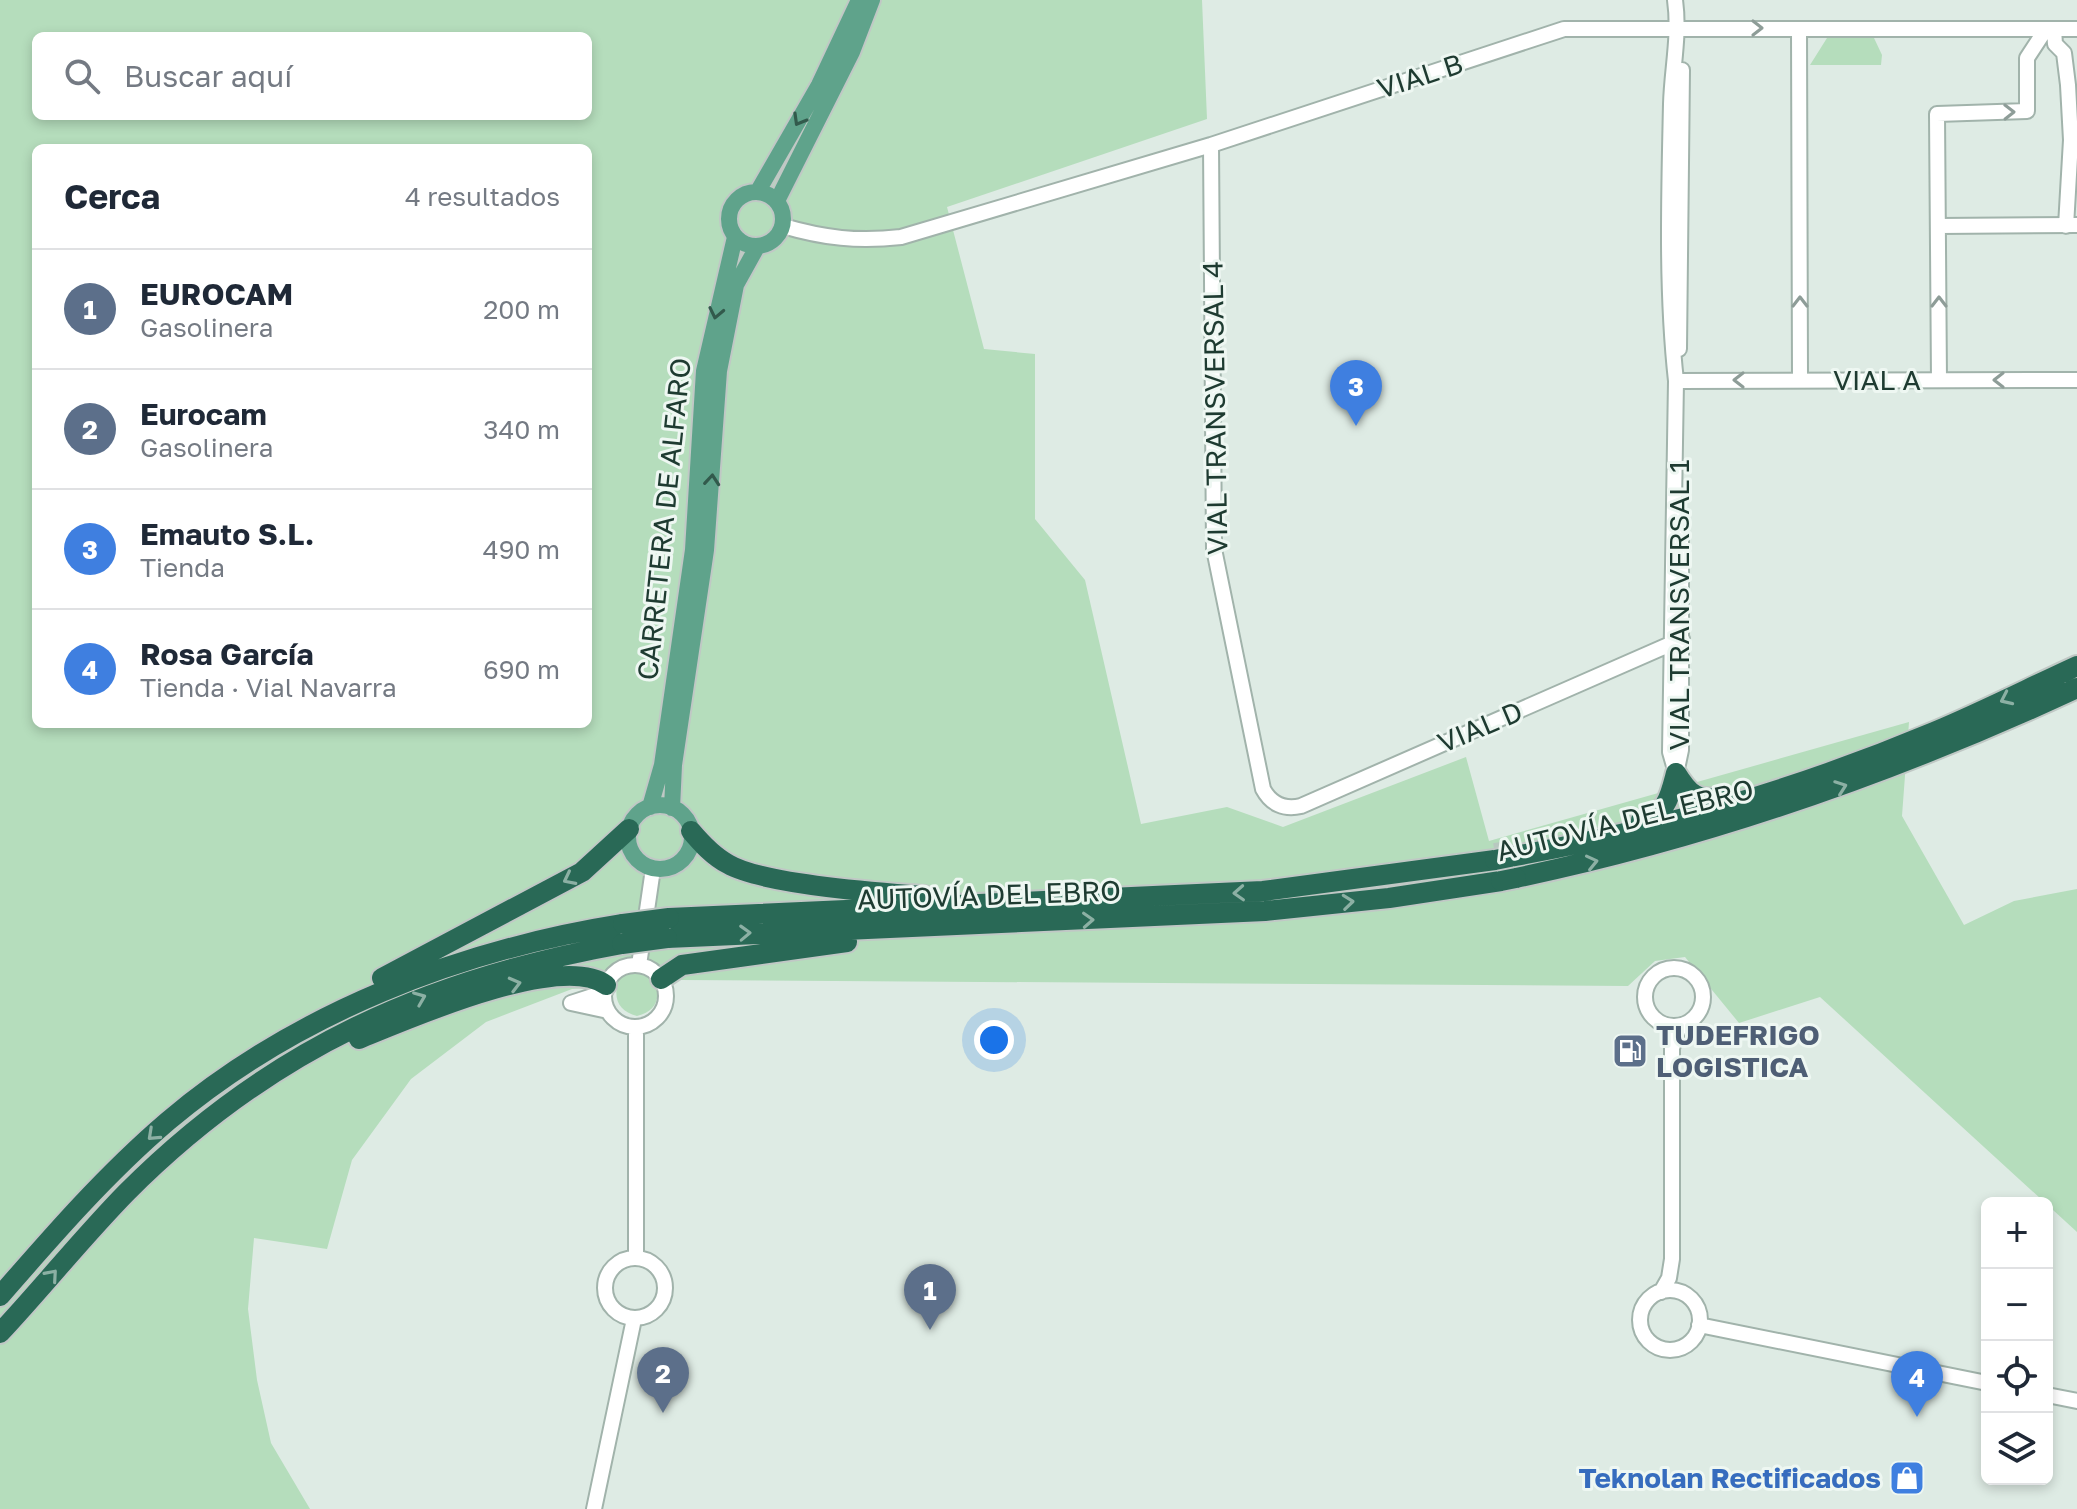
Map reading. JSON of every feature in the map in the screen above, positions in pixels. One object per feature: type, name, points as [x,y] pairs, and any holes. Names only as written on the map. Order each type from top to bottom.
[{"type":"highway","name":"AUTOVÍA DEL EBRO","points":[[0,1296],[108,1177],[214,1085],[338,1012],[450,964],[516,945],[668,928],[1023,902],[1277,890],[1502,859],[1589,843],[1683,819],[1905,743],[2077,666]]},
{"type":"highway","name":"AUTOVÍA DEL EBRO","points":[[668,928],[1033,922],[1265,911],[1389,898],[1508,880],[1686,838],[1881,773],[2077,688]]},
{"type":"highway","points":[[1881,773],[1923,765],[2077,699]]},
{"type":"highway","points":[[1676,773],[1693,796],[1712,799],[1874,745],[1905,743]]},
{"type":"highway","points":[[1502,859],[1541,844],[1648,819],[1662,811],[1670,798],[1676,773]]},
{"type":"highway","points":[[214,1085],[250,1053],[346,996],[582,872],[629,829]]},
{"type":"highway","points":[[691,831],[705,848],[729,865],[746,871],[869,891],[943,897],[994,896],[1023,902]]},
{"type":"highway","points":[[661,979],[682,965],[1033,922]]},
{"type":"highway","name":"AUTOVÍA DEL EBRO","points":[[0,1333],[128,1191],[208,1121],[304,1054],[391,1009],[515,965],[623,934]]},
{"type":"highway","points":[[208,1121],[339,1046],[441,1008],[514,984],[558,975],[589,974],[606,988]]},
{"type":"main road","points":[[758,191],[819,85],[859,0]]},
{"type":"main road","points":[[777,201],[852,52],[872,0]]},
{"type":"main road","points":[[758,191],[777,201],[783,213],[783,226],[773,241],[757,247],[735,237],[729,222],[731,207],[742,195],[758,191]]},
{"type":"main road","name":"CARRETERA DE ALFARO","points":[[650,807],[662,765],[693,550],[704,371],[735,237]]},
{"type":"main road","name":"CARRETERA DE ALFARO","points":[[672,808],[674,765],[706,550],[719,371],[736,285],[757,247]]},
{"type":"main road","points":[[650,807],[672,808],[687,821],[691,831],[685,857],[677,865],[653,869],[642,864],[631,851],[629,829],[642,810],[650,807]]},
{"type":"street","name":"VIAL TRANSVERSAL 1","points":[[1675,0],[1679,28]]},
{"type":"street","name":"VIAL TRANSVERSAL 1","points":[[1676,773],[1670,752],[1676,642],[1676,381],[1670,326],[1671,115],[1682,0]]},
{"type":"street","name":"VIAL B","points":[[783,226],[824,238],[862,242],[901,237],[1211,145],[1564,29],[2077,29]]},
{"type":"street","points":[[1799,29],[1800,380]]},
{"type":"street","points":[[1939,226],[2072,226],[2068,85],[2064,53],[2055,44],[2050,29]]},
{"type":"street","points":[[1939,380],[1937,114],[2027,111],[2027,58],[2050,29]]},
{"type":"street","name":"VIAL TRANSVERSAL 4","points":[[1211,145],[1214,549],[1263,789],[1278,804]]},
{"type":"street","name":"VIAL A","points":[[1676,381],[2077,380]]},
{"type":"street","name":"VIAL D","points":[[1278,804],[1289,808],[1301,806],[1676,642]]},
{"type":"street","points":[[639,965],[653,869]]},
{"type":"street","points":[[639,965],[661,979],[666,998],[664,1008],[652,1022],[636,1028],[624,1025],[608,1011],[571,1003],[606,988],[618,970],[639,965]]},
{"type":"street","points":[[1661,1024],[1680,1026],[1694,1020],[1704,999],[1696,978],[1676,968],[1655,975],[1645,995],[1652,1017],[1661,1024],[1672,1048]]},
{"type":"street","points":[[606,988],[608,1011]]},
{"type":"street","points":[[1661,1292],[1669,1278],[1672,1259],[1672,1048],[1680,1026]]},
{"type":"street","points":[[636,1028],[636,1258]]},
{"type":"street","points":[[636,1258],[657,1267],[666,1289],[656,1311],[634,1319],[613,1310],[604,1288],[614,1266],[636,1258]]},
{"type":"street","points":[[1672,1259],[1685,1295]]},
{"type":"street","points":[[1670,1290],[1685,1295],[1696,1305],[1699,1325],[1695,1336],[1676,1349],[1654,1345],[1646,1337],[1640,1316],[1644,1304],[1661,1292],[1670,1290]]},
{"type":"street","points":[[594,1509],[634,1319]]},
{"type":"street","points":[[1699,1325],[1981,1382]]},
{"type":"street","points":[[2053,1396],[2077,1401]]},
{"type":"green space","points":[[0,0],[1202,0],[1207,119],[947,207],[984,349],[1035,354],[1035,519],[1085,580],[1141,824],[1227,807],[1283,827],[1466,757],[1489,841],[1909,722],[1902,816],[1964,925],[2014,901],[2077,889],[2077,1232],[2053,1210],[2053,1197],[2039,1197],[1820,997],[1739,1023],[1685,957],[1655,961],[1628,986],[681,980],[655,983],[655,1004],[637,1016],[620,1006],[617,986],[572,989],[486,1022],[411,1079],[352,1160],[327,1249],[254,1238],[248,1309],[257,1380],[271,1443],[310,1509],[0,1509]]},
{"type":"green space","points":[[1827,38],[1874,38],[1882,55],[1881,65],[1810,65]]},
{"type":"tunnel","points":[[1500,842],[1509,891]]},
{"type":"place","name":"Emauto S.L.","points":[[1356,426]]},
{"type":"place","name":"TUDEFRIGO LOGISTICA","points":[[1630,1051]]},
{"type":"place","name":"EUROCAM","points":[[930,1330]]},
{"type":"place","name":"Eurocam","points":[[663,1413]]},
{"type":"place","name":"Rosa García","points":[[1917,1417]]},
{"type":"place","name":"Teknolan Rectificados","points":[[1907,1478]]}]
